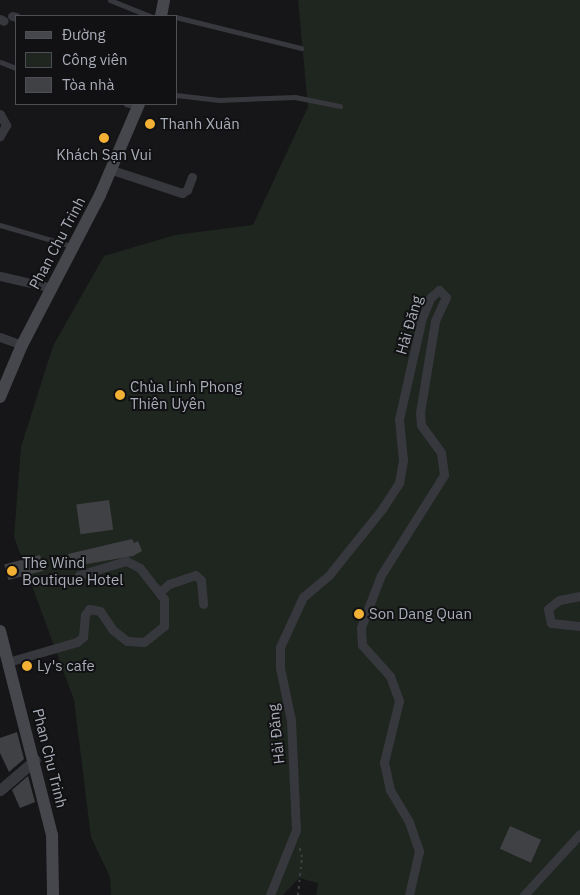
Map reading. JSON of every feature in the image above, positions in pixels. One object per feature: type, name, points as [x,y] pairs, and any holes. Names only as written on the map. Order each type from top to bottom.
[{"type":"main road","name":"Phan Chu Trinh","points":[[0,397],[22,345],[112,170],[135,105]]},
{"type":"main road","name":"Phan Chu Trinh","points":[[0,631],[35,760],[54,851],[53,895]]},
{"type":"street","points":[[0,114],[6,125],[0,136]]},
{"type":"street","points":[[112,170],[182,193],[187,190],[192,177]]},
{"type":"street","points":[[0,276],[52,288]]},
{"type":"street","name":"Hải Đăng","points":[[270,895],[294,840],[297,820],[291,720],[280,668],[280,647],[303,597],[329,575],[382,509],[399,482],[403,460],[399,419],[422,318],[430,298],[439,290],[446,297],[435,321],[420,413],[421,425],[441,453],[444,475],[381,575],[361,627],[362,645],[390,676],[399,701],[384,762],[390,790],[409,822],[419,851],[410,895]]},
{"type":"street","points":[[0,337],[22,345]]},
{"type":"street","points":[[8,662],[77,642],[83,637],[85,615],[89,609],[100,610],[113,630],[127,641],[144,642],[164,626],[160,592],[140,568],[126,561],[79,575]]},
{"type":"street","points":[[160,592],[169,584],[194,575],[201,580],[203,604]]},
{"type":"street","points":[[580,596],[558,600],[548,609],[551,623],[580,626]]},
{"type":"street","points":[[0,790],[35,760]]},
{"type":"street","points":[[524,895],[580,834]]},
{"type":"lane","points":[[110,0],[164,13]]},
{"type":"lane","points":[[178,17],[301,48]]},
{"type":"lane","points":[[1,62],[15,68]]},
{"type":"lane","points":[[178,95],[219,100],[295,97],[340,106]]},
{"type":"lane","points":[[0,225],[74,246]]},
{"type":"path","points":[[294,840],[302,858],[298,895]]},
{"type":"green space","points":[[298,0],[580,0],[580,895],[316,895],[318,883],[299,878],[283,895],[111,895],[110,877],[91,837],[74,700],[14,537],[21,447],[53,346],[104,256],[175,235],[253,225],[308,107]]},
{"type":"building","points":[[109,500],[113,530],[80,534],[76,505]]},
{"type":"building","points":[[132,539],[134,543],[138,541],[142,551],[133,556],[75,566],[68,554]]},
{"type":"building","points":[[40,555],[44,570],[8,580],[4,565]]},
{"type":"building","points":[[17,732],[24,759],[9,772],[0,753],[0,738]]},
{"type":"building","points":[[28,776],[35,802],[20,808],[12,790]]},
{"type":"building","points":[[510,826],[541,840],[531,863],[500,849]]},
{"type":"place","name":"Thanh Xuân","points":[[150,124]]},
{"type":"place","name":"Khách Sạn Vui","points":[[104,138]]},
{"type":"place","name":"Chùa Linh Phong Thiên Uyên","points":[[120,395]]},
{"type":"place","name":"The Wind Boutique Hotel","points":[[12,571]]},
{"type":"place","name":"Son Dang Quan","points":[[359,614]]},
{"type":"place","name":"Ly's cafe","points":[[27,666]]}]
